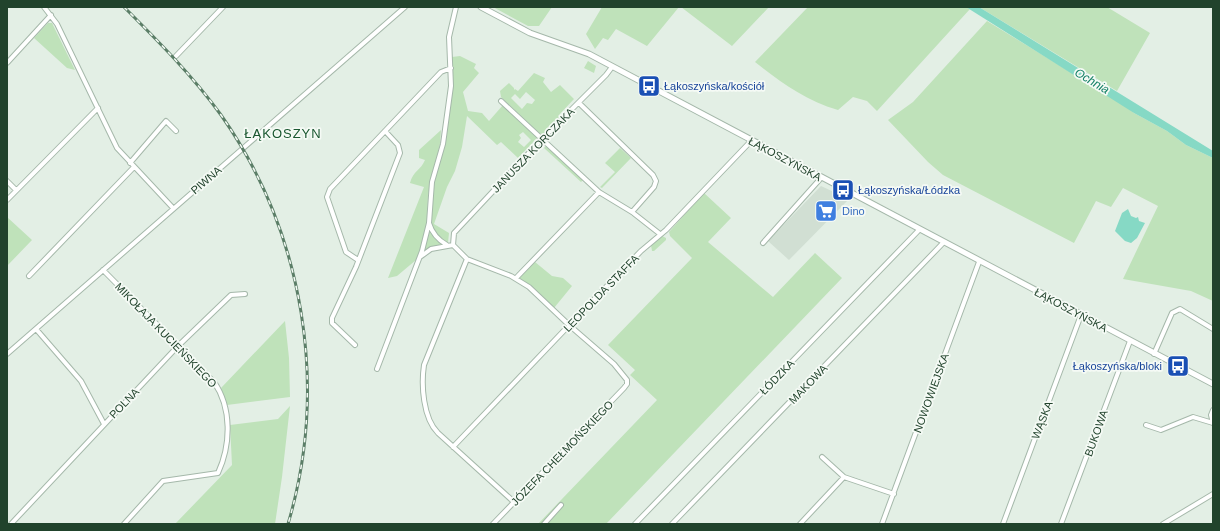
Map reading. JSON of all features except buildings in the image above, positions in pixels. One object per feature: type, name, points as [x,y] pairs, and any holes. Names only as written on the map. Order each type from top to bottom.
[{"type":"street","points":[[44,7],[51,15],[117,148],[173,208]]},
{"type":"street","points":[[176,56],[223,7]]},
{"type":"street","name":"PIWNA","points":[[7,354],[405,7]]},
{"type":"street","name":"ŁĄKOSZYŃSKA","points":[[481,7],[530,33],[589,54],[943,243],[1213,384]]},
{"type":"street","points":[[377,369],[418,259],[429,223],[432,182],[443,144],[451,86],[449,37],[454,8]]},
{"type":"street","points":[[7,62],[51,15]]},
{"type":"street","name":"JANUSZA KORCZAKA","points":[[453,245],[454,233],[542,139],[606,75],[612,66]]},
{"type":"street","points":[[358,260],[346,252],[327,197],[330,189],[441,72],[451,68]]},
{"type":"street","points":[[501,101],[599,192],[632,212],[660,234]]},
{"type":"street","points":[[579,103],[653,175],[656,181],[654,186],[632,212]]},
{"type":"street","points":[[7,200],[98,108]]},
{"type":"street","points":[[130,163],[166,121],[176,131]]},
{"type":"street","points":[[356,345],[332,324],[332,318],[358,260],[400,153],[398,145],[385,132]]},
{"type":"street","name":"LEOPOLDA STAFFA","points":[[453,447],[569,326],[751,141]]},
{"type":"street","points":[[29,276],[134,167]]},
{"type":"street","points":[[763,243],[821,178]]},
{"type":"street","points":[[7,181],[16,190]]},
{"type":"street","points":[[516,278],[599,192]]},
{"type":"street","points":[[429,223],[434,234],[440,241],[448,245]]},
{"type":"street","name":"ŁÓDZKA","points":[[635,524],[919,230]]},
{"type":"street","name":"MAKOWA","points":[[672,524],[943,243]]},
{"type":"street","points":[[418,259],[431,249],[453,245],[468,259],[516,278],[529,287],[569,326]]},
{"type":"street","points":[[468,259],[424,365],[422,378],[430,424],[453,447],[514,502]]},
{"type":"street","name":"NOWOWIEJSKA","points":[[882,524],[979,262]]},
{"type":"street","name":"MIKOŁAJA KUCIEŃSKIEGO","points":[[103,270],[218,387],[225,410],[229,436],[224,460],[218,473],[163,481],[124,524]]},
{"type":"street","name":"POLNA","points":[[11,524],[178,346],[231,294],[245,294]]},
{"type":"street","points":[[1154,354],[1172,313],[1175,310],[1180,309],[1213,329]]},
{"type":"street","name":"WĄSKA","points":[[1003,524],[1081,315]]},
{"type":"street","name":"JÓZEFA CHEŁMOŃSKIEGO","points":[[493,524],[628,384],[627,380],[614,364],[569,326]]},
{"type":"street","points":[[36,329],[81,381],[104,424]]},
{"type":"street","name":"BUKOWA","points":[[1061,524],[1130,341]]},
{"type":"street","points":[[1213,410],[1211,416],[1213,423]]},
{"type":"street","points":[[1146,425],[1161,430],[1193,417],[1213,423]]},
{"type":"street","points":[[822,457],[844,477],[894,494]]},
{"type":"street","points":[[800,524],[844,477]]},
{"type":"street","points":[[1163,524],[1213,494]]},
{"type":"street","points":[[544,524],[561,505]]},
{"type":"shaded area","points":[[493,7],[552,7],[539,26],[528,26]]},
{"type":"shaded area","points":[[602,7],[679,7],[647,46],[616,29],[608,40],[603,38],[595,49],[586,34]]},
{"type":"shaded area","points":[[681,7],[769,7],[732,46]]},
{"type":"shaded area","points":[[808,7],[966,7],[970,9],[877,111],[867,101],[853,97],[838,110],[826,106],[794,90],[755,62]]},
{"type":"shaded area","points":[[979,7],[1107,7],[1150,33],[1117,91]]},
{"type":"shaded area","points":[[987,21],[1124,105],[1134,113],[1167,131],[1186,145],[1213,158],[1213,301],[1191,291],[1123,279],[1158,206],[1123,188],[1111,207],[1096,201],[1074,243],[943,175],[928,162],[888,120],[913,102]]},
{"type":"shaded area","points":[[48,23],[52,23],[75,70],[67,68],[34,38]]},
{"type":"shaded area","points":[[460,56],[476,64],[474,68],[479,73],[463,92],[468,111],[482,113],[489,121],[503,105],[537,138],[518,158],[501,142],[497,145],[467,116],[462,147],[455,171],[447,187],[434,224],[449,233],[448,243],[422,253],[427,239],[433,185],[444,145],[452,57]],"holes":[[[523,132],[531,140],[524,147],[518,142],[521,138],[519,135]]]},
{"type":"shaded area","points":[[588,61],[596,66],[594,73],[584,68]]},
{"type":"shaded area","points":[[534,73],[545,78],[543,82],[551,92],[560,85],[574,99],[543,135],[539,133],[501,97],[500,91],[509,83],[514,90],[515,89],[518,91]],"holes":[[[526,92],[535,100],[532,104],[527,103],[522,109],[511,98],[515,94],[520,99]]]},
{"type":"shaded area","points":[[441,130],[440,144],[428,195],[427,222],[419,254],[416,260],[397,276],[388,278],[424,187],[410,183],[411,179],[425,160],[419,158],[419,150]]},
{"type":"shaded area","points":[[546,146],[583,180],[581,182],[544,148]]},
{"type":"shaded area","points":[[620,148],[631,158],[602,188],[600,187],[615,172],[605,163]]},
{"type":"shaded area","points":[[821,186],[849,199],[789,260],[768,241]]},
{"type":"shaded area","points":[[704,193],[731,218],[708,242],[773,297],[815,253],[842,278],[606,524],[538,524],[657,400],[630,375],[635,370],[608,345],[692,258],[670,236],[669,232]]},
{"type":"shaded area","points":[[7,217],[32,240],[7,266]]},
{"type":"shaded area","points":[[662,236],[666,238],[666,240],[654,251],[652,251],[651,245]]},
{"type":"shaded area","points":[[535,262],[552,276],[563,278],[572,286],[554,308],[519,278]]},
{"type":"shaded area","points":[[285,321],[289,358],[290,397],[227,405],[221,388]]},
{"type":"shaded area","points":[[290,406],[275,524],[175,524],[232,465],[230,425],[278,419]]},
{"type":"water","name":"Ochnia","points":[[966,7],[979,7],[1213,151],[1213,158],[1186,145],[1167,131],[1134,113]]},
{"type":"water","points":[[1128,209],[1131,216],[1136,218],[1138,217],[1139,221],[1145,223],[1137,238],[1131,243],[1125,241],[1115,231],[1122,213]]},
{"type":"railway","points":[[124,7],[187,72],[221,115],[249,161],[272,209],[289,260],[301,312],[307,365],[306,418],[300,472],[288,524]]},
{"type":"place","name":"Łąkoszyńska/kościół","points":[[649,86]]},
{"type":"place","name":"Łąkoszyńska/Łódzka","points":[[843,190]]},
{"type":"place","name":"Dino","points":[[826,211]]},
{"type":"place","name":"Łąkoszyńska/bloki","points":[[1178,366]]},
{"type":"district","name":"ŁĄKOSZYN","points":[[283,133]]}]
